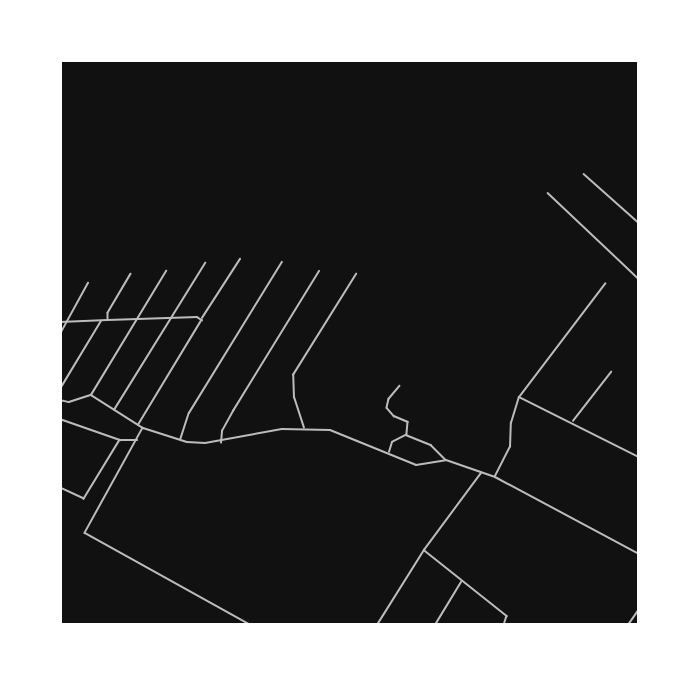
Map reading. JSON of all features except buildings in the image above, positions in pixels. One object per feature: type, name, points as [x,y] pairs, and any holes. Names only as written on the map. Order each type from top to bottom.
[{"type":"street","points":[[584,174],[639,223]]},
{"type":"street","points":[[548,193],[639,279]]},
{"type":"street","points":[[138,424],[240,259]]},
{"type":"street","points":[[180,440],[189,413],[282,262]]},
{"type":"street","points":[[114,410],[205,263]]},
{"type":"street","points":[[60,400],[69,402],[91,394],[166,271]]},
{"type":"street","points":[[221,442],[222,431],[232,411],[319,271]]},
{"type":"street","points":[[108,320],[108,313],[131,274]]},
{"type":"street","points":[[304,429],[294,398],[293,375],[356,274]]},
{"type":"street","points":[[60,334],[88,283]]},
{"type":"street","points":[[495,477],[510,447],[511,423],[519,397],[605,284]]},
{"type":"street","points":[[60,322],[201,319]]},
{"type":"street","points":[[60,389],[101,321]]},
{"type":"street","points":[[572,422],[611,372]]},
{"type":"street","points":[[400,386],[389,399],[387,408],[394,416],[408,422],[406,435]]},
{"type":"street","points":[[91,394],[143,428],[180,440],[221,442],[282,429],[330,430],[416,465],[446,460]]},
{"type":"street","points":[[519,397],[639,457]]},
{"type":"street","points":[[60,419],[120,440],[138,440]]},
{"type":"street","points":[[143,428],[85,533],[251,625]]},
{"type":"street","points":[[388,453],[392,442],[406,435],[430,445],[446,460],[495,477],[639,554]]},
{"type":"street","points":[[60,488],[84,499],[120,440]]},
{"type":"street","points":[[377,625],[424,550],[481,472]]},
{"type":"street","points":[[424,550],[508,618],[504,625]]},
{"type":"street","points":[[435,625],[462,581]]},
{"type":"street","points":[[628,625],[639,609]]}]
